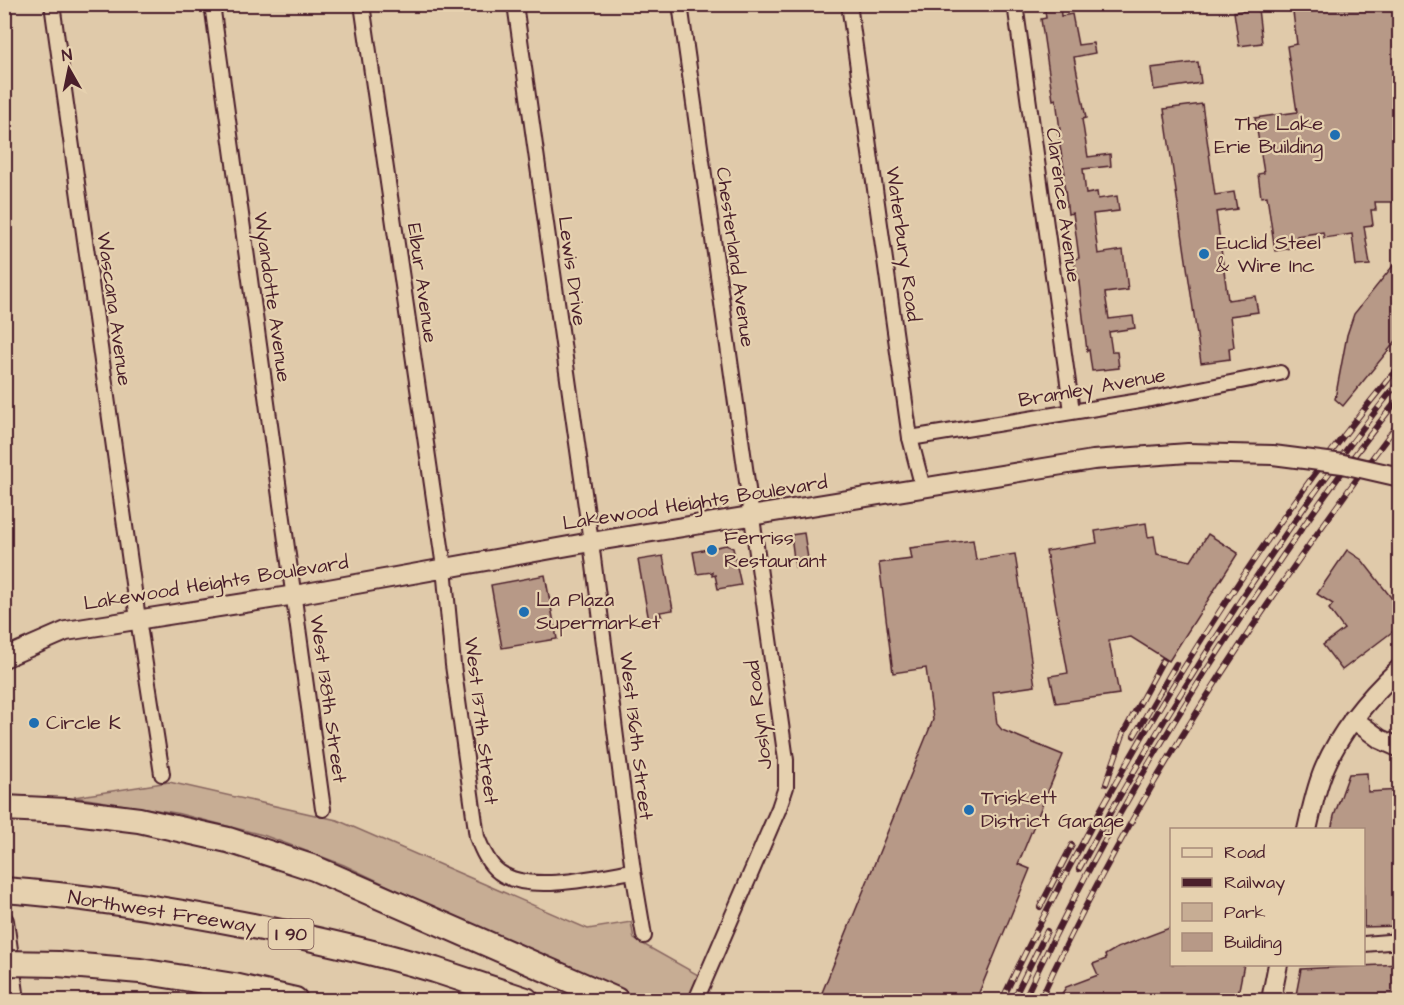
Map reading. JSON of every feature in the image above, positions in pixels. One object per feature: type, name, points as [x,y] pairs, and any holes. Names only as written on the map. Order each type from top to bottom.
[{"type":"highway","points":[[4,808],[67,811],[138,820],[228,840],[314,868],[616,1000]]},
{"type":"highway","name":"Northwest Freeway","points":[[4,890],[49,893],[193,914],[335,944],[435,970],[526,1000]]},
{"type":"highway","points":[[4,963],[58,964],[140,971],[234,986],[295,1000]]},
{"type":"main road","name":"Lakewood Heights Boulevard","points":[[4,658],[66,631],[1093,460],[1188,453],[1273,454],[1343,464],[1400,477]]},
{"type":"main road","points":[[1308,828],[1324,770],[1335,746],[1353,720],[1400,668]]},
{"type":"main road","points":[[1353,720],[1380,739],[1400,748]]},
{"type":"main road","points":[[4,921],[15,1000]]},
{"type":"main road","points":[[1271,1000],[1278,966]]},
{"type":"street","name":"Wascana Avenue","points":[[52,4],[138,619],[162,774]]},
{"type":"street","name":"Wyandotte Avenue","points":[[212,4],[295,594]]},
{"type":"street","name":"Elbur Avenue","points":[[362,4],[444,567]]},
{"type":"street","name":"Lewis Drive","points":[[515,4],[591,542]]},
{"type":"street","name":"Chesterland Avenue","points":[[680,4],[752,516]]},
{"type":"street","name":"Waterbury Road","points":[[849,4],[910,438],[922,488]]},
{"type":"street","name":"Clarence Avenue","points":[[1015,4],[1072,411]]},
{"type":"street","name":"Bramley Avenue","points":[[910,438],[1146,400],[1280,373]]},
{"type":"street","name":"Joslyn Road","points":[[696,1000],[786,787],[786,760],[752,516]]},
{"type":"street","name":"West 136th Street","points":[[591,542],[633,871],[644,936]]},
{"type":"street","name":"West 137th Street","points":[[444,567],[453,665],[477,837],[486,857],[500,873],[521,882],[544,884],[633,871]]},
{"type":"street","name":"West 138th Street","points":[[295,594],[323,809]]},
{"type":"street","points":[[1365,944],[1400,941]]},
{"type":"green space","points":[[169,782],[337,820],[588,929],[631,922],[634,939],[700,976],[690,1000],[640,1000],[568,971],[344,865],[263,835],[176,813],[74,797]]},
{"type":"building","points":[[1044,4],[1060,4],[1061,16],[1072,14],[1078,45],[1093,43],[1095,53],[1074,57],[1086,118],[1082,119],[1088,157],[1110,154],[1111,166],[1083,169],[1086,194],[1097,192],[1098,199],[1117,196],[1119,211],[1093,214],[1098,254],[1123,250],[1128,290],[1105,293],[1109,319],[1133,316],[1135,328],[1109,332],[1112,352],[1117,352],[1119,368],[1092,371],[1089,350],[1087,351],[1078,274],[1076,274],[1074,259],[1079,258],[1073,213],[1068,214],[1062,175],[1065,174],[1057,130],[1060,130],[1056,99],[1053,100],[1041,19],[1046,18]]},
{"type":"building","name":"The Lake Erie Building","points":[[1292,4],[1400,4],[1400,202],[1375,202],[1376,210],[1371,210],[1373,225],[1364,226],[1370,265],[1356,266],[1352,234],[1324,238],[1323,232],[1297,236],[1298,247],[1275,251],[1267,196],[1261,197],[1258,174],[1264,173],[1255,118],[1297,112],[1287,46],[1297,44]]},
{"type":"building","points":[[1258,9],[1262,43],[1239,46],[1234,12]]},
{"type":"building","points":[[1198,62],[1201,83],[1154,90],[1151,68]]},
{"type":"building","name":"Euclid Steel & Wire Inc","points":[[1202,104],[1215,195],[1234,192],[1237,209],[1216,212],[1228,300],[1255,296],[1258,312],[1230,316],[1234,347],[1229,348],[1230,359],[1201,363],[1164,109]]},
{"type":"building","points":[[1400,257],[1400,336],[1343,406],[1335,399],[1347,335],[1354,314]]},
{"type":"building","points":[[1146,523],[1148,537],[1154,536],[1157,554],[1191,561],[1208,534],[1238,553],[1169,661],[1131,637],[1109,641],[1119,694],[1056,703],[1050,676],[1068,673],[1046,551],[1097,543],[1095,531]]},
{"type":"building","points":[[804,533],[809,565],[795,567],[791,535]]},
{"type":"building","name":"Triskett District Garage","points":[[973,540],[976,560],[1015,554],[1035,686],[993,692],[997,724],[1002,730],[1063,755],[1018,864],[1030,869],[976,1000],[819,1000],[933,720],[926,668],[893,673],[879,563],[912,559],[910,548]]},
{"type":"building","points":[[726,545],[733,548],[741,585],[718,589],[715,575],[712,576],[712,572],[697,574],[693,552]]},
{"type":"building","points":[[1347,550],[1362,560],[1400,609],[1400,626],[1342,670],[1323,645],[1344,629],[1329,609],[1333,604],[1317,594]]},
{"type":"building","points":[[663,556],[673,610],[660,612],[662,618],[649,621],[638,560]]},
{"type":"building","name":"La Plaza Supermarket","points":[[545,575],[557,639],[502,648],[491,585]]},
{"type":"building","points":[[1367,773],[1368,792],[1400,790],[1400,926],[1365,927],[1365,828],[1331,828],[1349,774]]},
{"type":"building","points":[[1170,928],[1170,966],[1244,966],[1237,1000],[1058,1000],[1066,987],[1098,975],[1093,964],[1106,959],[1105,955],[1117,948]]},
{"type":"building","points":[[1400,964],[1400,1000],[1295,1000],[1301,969]]},
{"type":"railway","points":[[1002,1000],[1087,834],[1182,671],[1286,514],[1400,365]]},
{"type":"railway","points":[[1079,869],[1151,742],[1269,557],[1311,497],[1400,380]]},
{"type":"railway","points":[[1024,1000],[1079,889],[1170,728],[1302,528],[1400,397]]},
{"type":"railway","points":[[1040,1000],[1117,848],[1204,701],[1299,559],[1400,421]]},
{"type":"railway","points":[[1106,784],[1124,732],[1163,660]]},
{"type":"railway","points":[[1134,736],[1176,664]]},
{"type":"railway","points":[[1040,907],[1072,845]]},
{"type":"railway","points":[[1013,1000],[1047,931]]},
{"type":"place","name":"The Lake Erie Building","points":[[1335,135]]},
{"type":"place","name":"Euclid Steel & Wire Inc","points":[[1204,254]]},
{"type":"place","name":"Ferriss Restaurant","points":[[712,550]]},
{"type":"place","name":"La Plaza Supermarket","points":[[524,612]]},
{"type":"place","name":"Circle K","points":[[34,723]]},
{"type":"place","name":"Triskett District Garage","points":[[969,810]]}]
